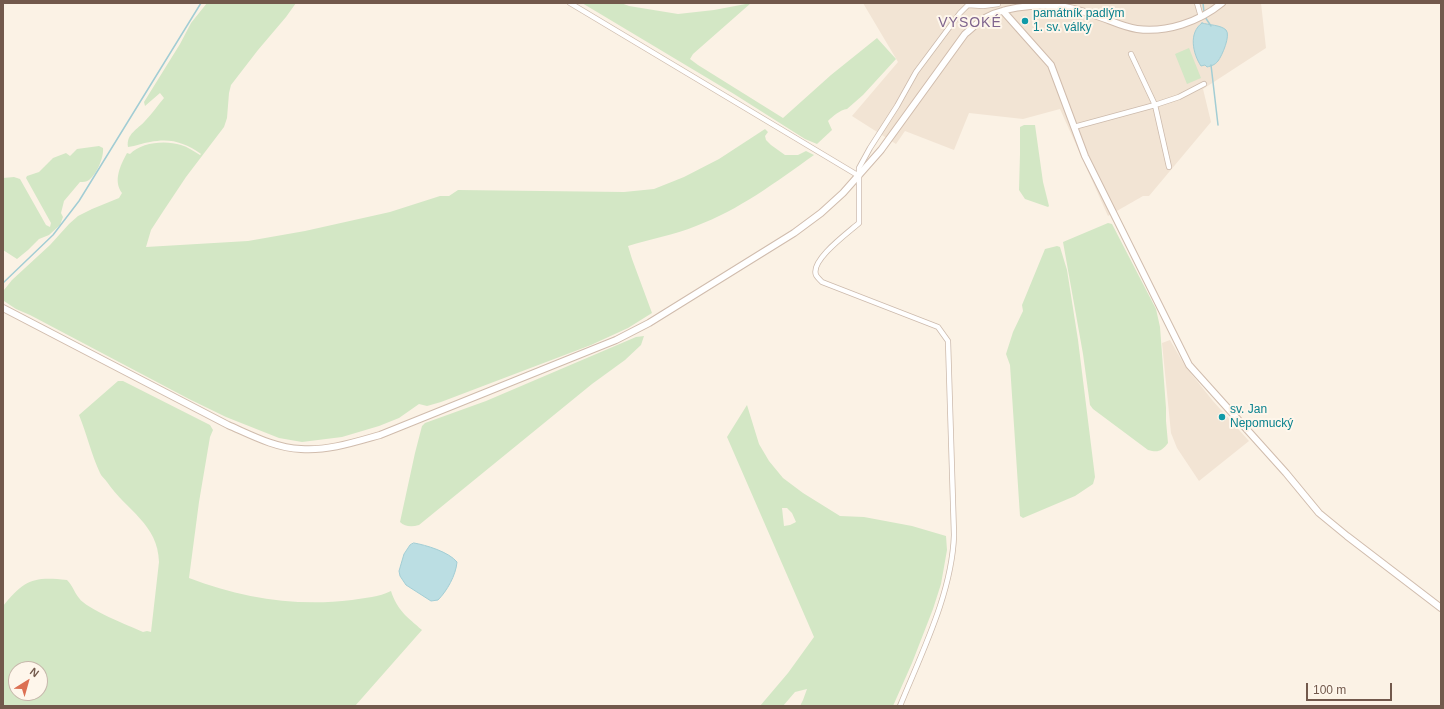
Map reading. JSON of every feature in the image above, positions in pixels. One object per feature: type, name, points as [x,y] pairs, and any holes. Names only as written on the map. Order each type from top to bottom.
[{"type":"main road","points":[[3,308],[228,425],[263,440],[282,446],[301,449],[327,448],[356,442],[380,434],[616,340],[649,323],[794,233],[821,213],[859,176],[889,140],[965,34],[980,21],[1019,5],[1059,6],[1094,15],[1136,29],[1170,28],[1201,17],[1222,3]]},
{"type":"main road","points":[[1003,11],[1051,65],[1085,156],[1189,364],[1319,512],[1347,536],[1441,608]]},
{"type":"street","points":[[570,3],[859,176]]},
{"type":"street","points":[[1197,3],[1201,17]]},
{"type":"street","points":[[900,706],[934,621],[948,580],[953,554],[948,341],[938,327],[822,282],[816,275],[815,267],[821,257],[859,222],[859,168],[916,72],[960,13],[968,5],[983,6],[998,4],[1003,11]]},
{"type":"street","points":[[1131,54],[1155,105],[1169,167]]},
{"type":"street","points":[[1074,127],[1155,105],[1179,97],[1204,84]]},
{"type":"shaded area","points":[[863,3],[1261,3],[1266,48],[1203,89],[1211,122],[1149,196],[1143,196],[1108,216],[1060,109],[1023,119],[969,113],[954,150],[905,131],[896,144],[852,116],[898,62]]},
{"type":"shaded area","points":[[1170,340],[1185,366],[1213,401],[1249,441],[1199,481],[1177,448],[1171,433],[1162,343]]},
{"type":"green space","points":[[207,3],[296,3],[231,85],[227,118],[224,127],[186,177],[151,230],[146,247],[248,241],[305,231],[390,212],[440,196],[449,196],[458,190],[624,192],[654,189],[684,177],[719,159],[765,129],[768,132],[765,136],[766,140],[785,155],[798,155],[806,151],[814,155],[757,195],[727,212],[688,229],[628,246],[652,313],[628,328],[591,345],[441,402],[427,406],[419,404],[399,418],[379,426],[342,437],[302,442],[279,438],[226,417],[189,399],[16,309],[4,301],[4,290],[12,280],[50,245],[69,224],[78,216],[119,198],[122,193],[118,184],[118,173],[127,153],[130,154],[140,147],[161,142],[175,143],[200,155],[201,154],[189,146],[177,142],[164,140],[147,142],[128,147],[128,142],[133,132],[148,118],[164,98],[160,93],[145,106],[144,102],[180,44],[191,23]]},
{"type":"green space","points":[[582,3],[621,3],[629,6],[678,14],[714,10],[751,3],[693,54],[690,59],[783,118],[831,75],[877,38],[896,59],[863,95],[847,109],[834,115],[828,121],[832,130],[817,144],[805,139],[734,94]]},
{"type":"green space","points":[[1189,48],[1201,78],[1187,84],[1175,54]]},
{"type":"green space","points":[[1024,125],[1035,125],[1048,207],[1025,199],[1019,190],[1020,127]]},
{"type":"green space","points":[[99,146],[103,148],[103,152],[97,170],[89,180],[86,182],[80,182],[64,201],[61,213],[63,217],[60,225],[49,235],[39,239],[17,259],[3,250],[3,178],[14,177],[20,179],[46,225],[50,227],[51,223],[26,178],[27,176],[39,172],[53,158],[66,153],[70,156],[77,149]]},
{"type":"green space","points":[[1108,223],[1112,224],[1156,309],[1160,327],[1168,443],[1162,450],[1148,450],[1093,409],[1090,405],[1083,354],[1063,242]]},
{"type":"green space","points":[[1057,246],[1060,247],[1067,270],[1078,340],[1095,477],[1093,484],[1075,496],[1023,518],[1020,516],[1010,365],[1006,354],[1013,332],[1023,311],[1022,305],[1045,249]]},
{"type":"green space","points":[[644,336],[641,345],[625,360],[592,384],[419,525],[409,526],[400,522],[415,453],[422,426],[425,423],[486,401],[636,337]]},
{"type":"green space","points":[[118,381],[123,381],[210,425],[213,430],[210,437],[199,502],[189,578],[249,596],[290,601],[331,602],[352,600],[377,596],[391,591],[399,608],[422,630],[355,706],[3,706],[3,606],[17,590],[30,582],[46,579],[67,580],[79,598],[90,607],[143,632],[151,632],[159,562],[157,549],[147,528],[101,474],[94,459],[79,415]]},
{"type":"green space","points":[[747,405],[759,444],[769,461],[783,478],[803,493],[840,516],[864,517],[912,526],[946,536],[947,550],[941,584],[912,663],[893,706],[800,706],[807,689],[795,692],[783,706],[760,706],[788,673],[814,637],[727,437]],"holes":[[[782,508],[787,508],[792,513],[796,522],[784,526]]]},
{"type":"water","points":[[1202,23],[1221,27],[1226,30],[1227,33],[1224,50],[1220,58],[1217,62],[1207,67],[1205,65],[1201,66],[1196,56],[1193,44],[1195,32]]},
{"type":"water","points":[[414,543],[431,547],[443,552],[457,562],[455,572],[445,592],[438,600],[431,601],[406,585],[400,576],[399,571],[404,554],[410,545]]},
{"type":"waterway","points":[[3,283],[53,235],[79,201],[201,3]]},
{"type":"waterway","points":[[1203,3],[1204,12]]},
{"type":"waterway","points":[[1205,17],[1211,26]]},
{"type":"waterway","points":[[1211,65],[1218,125]]},
{"type":"place","name":"památník padlým 1. sv. války","points":[[1025,21]]},
{"type":"place","name":"sv. Jan Nepomucký","points":[[1222,417]]},
{"type":"district","name":"VYSOKÉ","points":[[970,23]]}]
